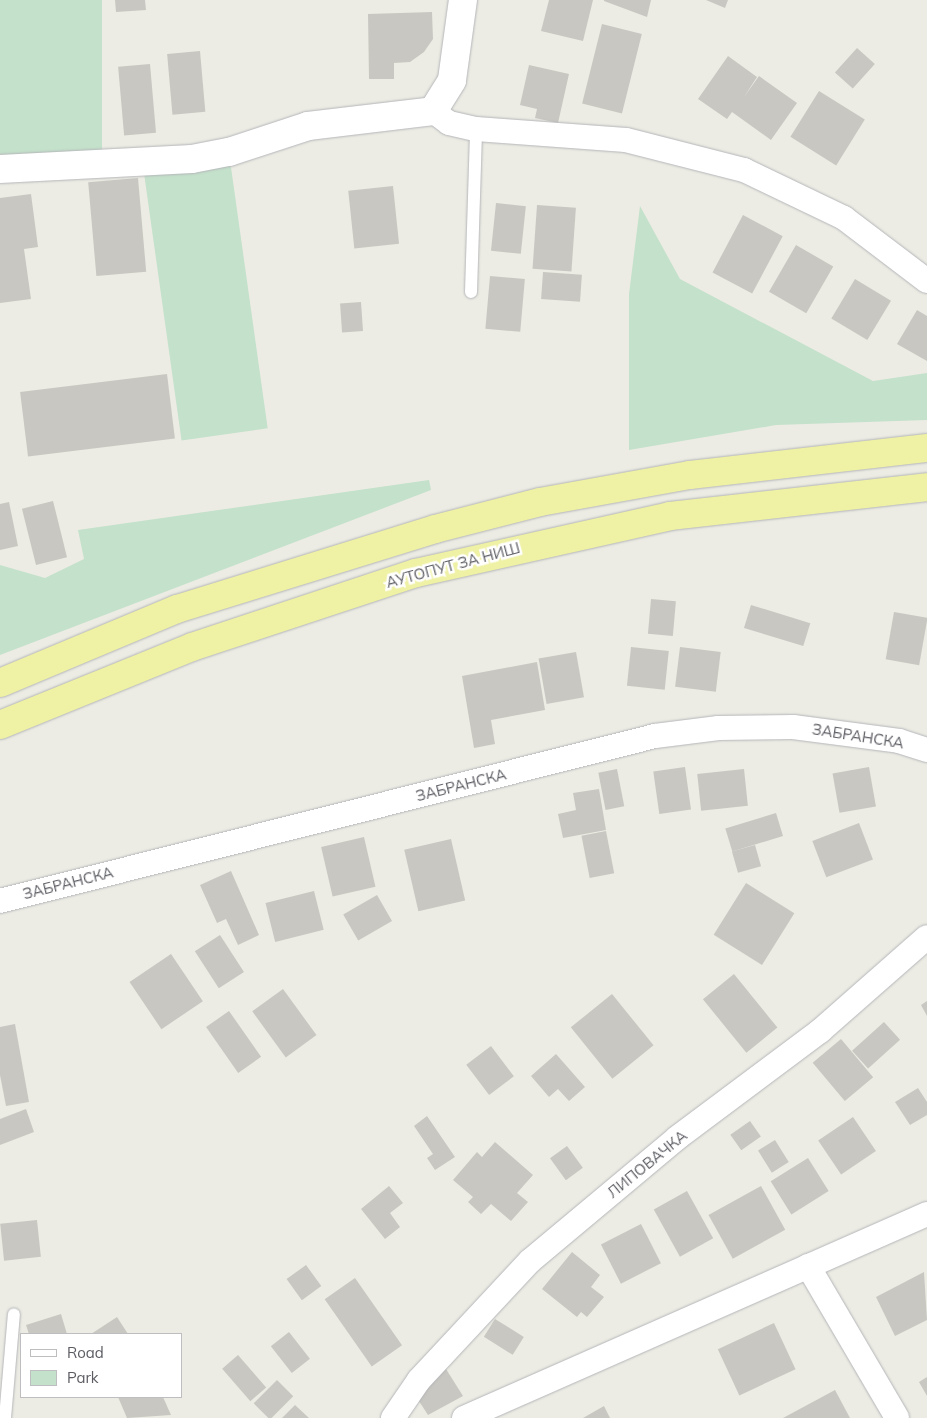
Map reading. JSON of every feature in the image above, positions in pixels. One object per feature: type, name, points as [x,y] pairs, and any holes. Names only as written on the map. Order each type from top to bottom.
[{"type":"highway","points":[[0,683],[177,609],[435,529],[540,502],[680,476],[927,448]]},
{"type":"highway","name":"АУТОПУТ ЗА НИШ","points":[[0,724],[192,648],[416,574],[670,516],[927,487]]},
{"type":"street","points":[[433,111],[452,80],[463,0]]},
{"type":"street","points":[[0,169],[192,159],[229,152],[308,126],[433,111],[450,124],[476,129],[626,140],[744,170],[844,218],[927,280]]},
{"type":"street","name":"ЗАБРАНСКА","points":[[0,901],[655,736],[718,728],[793,727],[890,739],[927,750]]},
{"type":"street","name":"ЛИПОВАЧКА","points":[[393,1418],[419,1380],[530,1261],[677,1138],[820,1031],[927,937]]},
{"type":"street","points":[[464,1418],[509,1410],[808,1266],[927,1214]]},
{"type":"street","points":[[808,1266],[897,1418]]},
{"type":"lane","points":[[471,292],[476,129]]},
{"type":"lane","points":[[5,1418],[14,1314]]},
{"type":"green space","points":[[0,0],[102,0],[102,169],[0,169]]},
{"type":"green space","points":[[229,153],[268,428],[182,440],[143,165]]},
{"type":"green space","points":[[640,206],[680,279],[873,381],[927,373],[927,420],[776,425],[629,450],[629,294]]},
{"type":"green space","points":[[429,480],[431,490],[0,655],[0,565],[45,578],[84,559],[78,530]]},
{"type":"building","points":[[115,0],[145,0],[146,10],[116,12]]},
{"type":"building","points":[[549,0],[593,0],[583,41],[541,31]]},
{"type":"building","points":[[604,0],[651,0],[647,17],[604,1]]},
{"type":"building","points":[[706,0],[728,0],[725,8]]},
{"type":"building","points":[[432,12],[433,39],[424,52],[410,62],[394,63],[394,79],[369,79],[368,14]]},
{"type":"building","points":[[602,24],[642,34],[622,113],[582,104]]},
{"type":"building","points":[[857,48],[875,64],[853,89],[835,73]]},
{"type":"building","points":[[200,51],[205,112],[172,115],[167,54]]},
{"type":"building","points":[[728,56],[757,77],[744,97],[759,76],[797,103],[771,140],[732,112],[727,119],[698,99]]},
{"type":"building","points":[[150,64],[156,133],[124,136],[118,67]]},
{"type":"building","points":[[529,65],[569,74],[558,123],[535,118],[537,109],[520,105]]},
{"type":"building","points":[[819,91],[865,120],[836,165],[790,137]]},
{"type":"building","points":[[138,178],[146,272],[96,276],[88,182]]},
{"type":"building","points":[[393,186],[399,244],[354,248],[348,191]]},
{"type":"building","points":[[31,194],[38,247],[24,249],[31,299],[0,303],[0,198]]},
{"type":"building","points":[[496,203],[526,206],[521,254],[491,251]]},
{"type":"building","points":[[537,205],[576,208],[571,272],[533,269]]},
{"type":"building","points":[[743,215],[783,236],[752,294],[712,272]]},
{"type":"building","points":[[796,245],[833,267],[806,313],[769,292]]},
{"type":"building","points":[[543,272],[582,275],[580,302],[541,299]]},
{"type":"building","points":[[490,276],[525,279],[520,332],[485,329]]},
{"type":"building","points":[[855,279],[891,301],[867,340],[831,318]]},
{"type":"building","points":[[361,302],[363,331],[342,332],[340,303]]},
{"type":"building","points":[[917,310],[927,316],[927,361],[897,344]]},
{"type":"building","points":[[167,374],[175,439],[28,457],[20,392]]},
{"type":"building","points":[[53,501],[67,557],[36,565],[22,509]]},
{"type":"building","points":[[9,502],[18,546],[0,550],[0,504]]},
{"type":"building","points":[[651,599],[676,601],[673,636],[648,634]]},
{"type":"building","points":[[751,605],[810,623],[803,646],[744,628]]},
{"type":"building","points":[[894,612],[927,618],[919,665],[886,659]]},
{"type":"building","points":[[631,647],[669,651],[665,690],[627,686]]},
{"type":"building","points":[[680,647],[721,652],[716,692],[675,687]]},
{"type":"building","points":[[576,652],[584,697],[547,704],[539,659]]},
{"type":"building","points":[[537,662],[545,710],[491,720],[495,744],[474,748],[462,676]]},
{"type":"building","points":[[685,767],[691,810],[659,814],[653,771]]},
{"type":"building","points":[[869,767],[876,806],[840,813],[833,773]]},
{"type":"building","points":[[617,769],[624,806],[606,810],[598,773]]},
{"type":"building","points":[[744,769],[748,806],[701,811],[697,774]]},
{"type":"building","points":[[599,789],[606,830],[563,838],[558,814],[576,810],[573,793]]},
{"type":"building","points":[[776,813],[783,836],[732,851],[725,828]]},
{"type":"building","points":[[859,823],[873,859],[826,877],[812,841]]},
{"type":"building","points":[[606,831],[614,873],[590,878],[581,836]]},
{"type":"building","points":[[364,837],[375,887],[333,897],[321,847]]},
{"type":"building","points":[[451,839],[465,900],[418,911],[404,850]]},
{"type":"building","points":[[755,845],[761,866],[738,873],[732,852]]},
{"type":"building","points":[[231,871],[259,935],[238,945],[226,919],[217,923],[200,885]]},
{"type":"building","points":[[746,883],[794,913],[762,965],[714,935]]},
{"type":"building","points":[[314,891],[324,930],[275,942],[265,903]]},
{"type":"building","points":[[377,895],[392,921],[358,940],[343,914]]},
{"type":"building","points":[[220,935],[244,972],[219,988],[195,951]]},
{"type":"building","points":[[171,954],[203,1001],[161,1029],[130,982]]},
{"type":"building","points":[[734,974],[777,1028],[746,1053],[703,999]]},
{"type":"building","points":[[283,989],[317,1035],[286,1057],[252,1011]]},
{"type":"building","points":[[612,994],[654,1045],[612,1079],[571,1027]]},
{"type":"building","points":[[927,1001],[927,1016],[921,1005]]},
{"type":"building","points":[[229,1011],[261,1057],[238,1073],[206,1027]]},
{"type":"building","points":[[884,1022],[900,1040],[868,1069],[852,1051]]},
{"type":"building","points":[[15,1024],[29,1102],[6,1106],[0,1075],[0,1027]]},
{"type":"building","points":[[841,1039],[873,1077],[845,1101],[813,1063]]},
{"type":"building","points":[[491,1046],[514,1076],[489,1095],[466,1065]]},
{"type":"building","points":[[556,1054],[585,1087],[569,1101],[558,1089],[549,1097],[531,1076]]},
{"type":"building","points":[[918,1088],[927,1102],[927,1115],[910,1125],[895,1102]]},
{"type":"building","points":[[26,1109],[34,1132],[0,1145],[0,1119]]},
{"type":"building","points":[[427,1116],[455,1157],[435,1170],[427,1158],[433,1154],[414,1126]]},
{"type":"building","points":[[853,1117],[876,1151],[841,1174],[818,1140]]},
{"type":"building","points":[[750,1121],[761,1137],[741,1150],[730,1135]]},
{"type":"building","points":[[775,1140],[789,1162],[772,1173],[758,1151]]},
{"type":"building","points":[[495,1142],[533,1175],[517,1193],[528,1202],[511,1221],[491,1204],[481,1214],[468,1202],[473,1197],[453,1180],[477,1152],[482,1157]]},
{"type":"building","points":[[567,1146],[583,1168],[566,1180],[550,1158]]},
{"type":"building","points":[[808,1158],[829,1191],[791,1214],[771,1181]]},
{"type":"building","points":[[389,1186],[403,1203],[390,1213],[400,1227],[385,1239],[361,1209]]},
{"type":"building","points":[[761,1186],[785,1230],[733,1259],[709,1215]]},
{"type":"building","points":[[687,1191],[713,1238],[680,1257],[654,1209]]},
{"type":"building","points":[[37,1220],[41,1257],[4,1261],[0,1224]]},
{"type":"building","points":[[641,1224],[661,1263],[621,1284],[601,1244]]},
{"type":"building","points":[[572,1252],[600,1275],[591,1287],[604,1297],[587,1317],[581,1312],[577,1317],[542,1289]]},
{"type":"building","points":[[306,1265],[321,1286],[302,1300],[287,1279]]},
{"type":"building","points":[[924,1272],[927,1320],[895,1336],[876,1297]]},
{"type":"building","points":[[355,1278],[402,1345],[372,1366],[325,1299]]},
{"type":"building","points":[[61,1314],[67,1333],[29,1333],[26,1325]]},
{"type":"building","points":[[117,1317],[127,1333],[93,1333]]},
{"type":"building","points":[[495,1319],[524,1337],[513,1355],[484,1337]]},
{"type":"building","points":[[774,1323],[796,1369],[739,1395],[718,1349]]},
{"type":"building","points":[[289,1332],[310,1359],[292,1373],[271,1346]]},
{"type":"building","points":[[238,1355],[266,1387],[250,1401],[222,1369]]},
{"type":"building","points":[[446,1369],[463,1396],[428,1415],[417,1398]]},
{"type":"building","points":[[927,1377],[927,1396],[919,1382]]},
{"type":"building","points":[[277,1380],[293,1396],[272,1418],[268,1418],[254,1403]]},
{"type":"building","points":[[835,1390],[850,1418],[783,1418]]},
{"type":"building","points":[[118,1398],[163,1398],[171,1415],[127,1418]]},
{"type":"building","points":[[295,1405],[309,1418],[282,1418]]},
{"type":"building","points":[[604,1406],[610,1418],[583,1418]]}]
